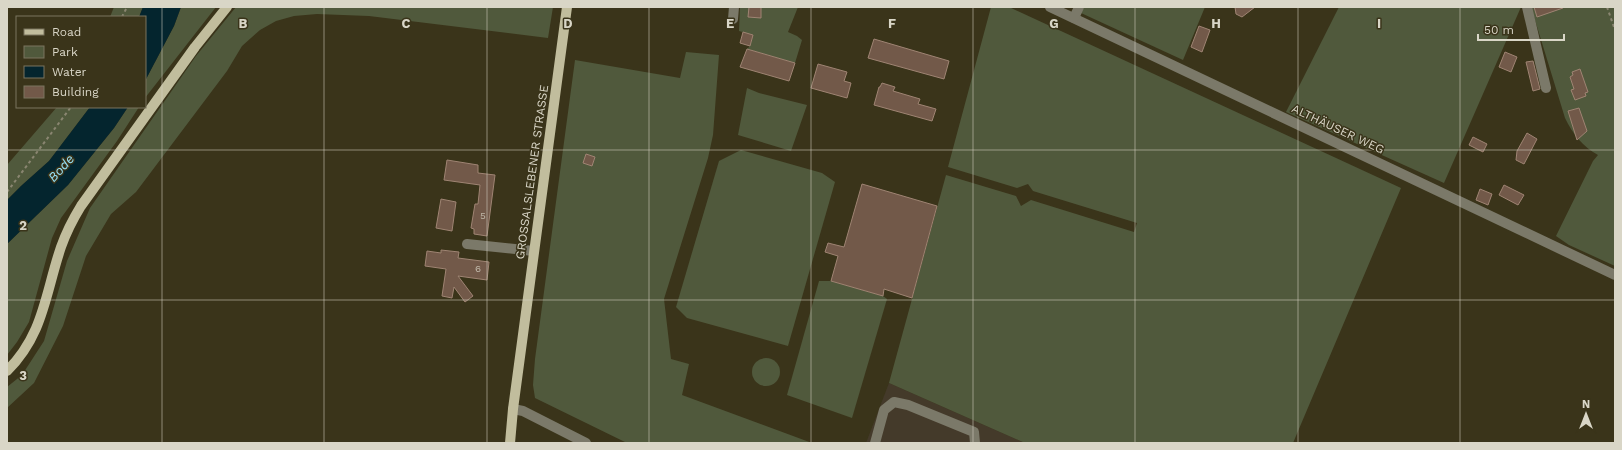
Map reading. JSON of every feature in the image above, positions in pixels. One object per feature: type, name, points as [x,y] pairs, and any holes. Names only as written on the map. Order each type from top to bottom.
[{"type":"main road","points":[[7,371],[24,351],[40,321],[60,249],[73,219],[190,53],[226,7]]},
{"type":"main road","name":"GROSSALSLEBENER STRASSE","points":[[510,443],[513,409],[567,7]]},
{"type":"street","points":[[733,19],[734,7]]},
{"type":"street","name":"ALTHÄUSER WEG","points":[[1050,7],[1615,275]]},
{"type":"street","points":[[1074,18],[1079,7]]},
{"type":"street","points":[[1527,7],[1546,88]]},
{"type":"street","points":[[467,244],[534,252]]},
{"type":"street","points":[[875,443],[884,410],[894,402],[908,405],[974,432],[975,443]]},
{"type":"street","points":[[513,409],[523,411],[586,443]]},
{"type":"path","points":[[122,16],[127,7]]},
{"type":"path","points":[[1607,7],[1615,30]]},
{"type":"path","points":[[7,192],[70,108]]},
{"type":"shaded area","points":[[889,383],[1025,443],[866,443]]},
{"type":"green space","points":[[114,7],[143,7],[139,16],[110,16]]},
{"type":"green space","points":[[181,7],[216,7],[146,97],[146,79],[174,26]]},
{"type":"green space","points":[[236,7],[553,7],[548,38],[369,16],[317,14],[294,16],[276,21],[260,30],[242,46],[227,71],[136,192],[111,214],[86,256],[63,326],[34,383],[7,408],[7,387],[22,375],[44,341],[67,261],[90,208],[196,56]]},
{"type":"green space","points":[[740,7],[798,7],[788,32],[802,40],[795,63],[747,49],[750,46],[753,35],[739,31]]},
{"type":"green space","points":[[991,7],[1009,7],[1401,188],[1293,443],[1025,443],[889,383],[946,175],[1016,196],[1021,206],[1031,200],[1134,232],[1137,223],[1033,191],[1028,184],[1017,188],[948,167]]},
{"type":"green space","points":[[1084,7],[1205,7],[1183,60],[1081,13]]},
{"type":"green space","points":[[1339,7],[1521,7],[1444,183],[1286,112]]},
{"type":"green space","points":[[1531,7],[1615,7],[1615,266],[1569,245],[1556,236],[1593,161],[1598,155],[1578,139],[1565,118]]},
{"type":"green space","points":[[686,52],[719,55],[713,135],[708,158],[664,299],[671,359],[689,364],[682,395],[812,443],[627,443],[535,398],[533,385],[535,359],[575,60],[680,78]]},
{"type":"green space","points":[[747,88],[759,93],[807,105],[791,151],[738,135]]},
{"type":"green space","points":[[56,108],[89,108],[49,161],[7,200],[7,165]]},
{"type":"green space","points":[[127,108],[138,108],[117,141],[61,218],[52,238],[29,322],[7,355],[7,244],[68,185],[114,128]]},
{"type":"green space","points":[[741,150],[822,173],[835,182],[788,346],[687,318],[676,307],[719,161]]},
{"type":"green space","points":[[819,281],[831,281],[883,296],[887,299],[852,418],[787,395]]},
{"type":"green space","points":[[766,358],[776,362],[780,372],[776,382],[766,386],[756,382],[752,372],[756,362]]},
{"type":"water","points":[[143,7],[181,7],[174,26],[146,79],[146,16],[139,16]]},
{"type":"water","name":"Bode","points":[[89,108],[127,108],[114,128],[68,185],[7,244],[7,200],[49,161]]},
{"type":"building","points":[[749,7],[761,7],[761,18],[748,17]]},
{"type":"building","points":[[1235,7],[1255,7],[1242,17],[1236,14]]},
{"type":"building","points":[[1534,7],[1563,7],[1563,8],[1537,17]]},
{"type":"building","points":[[1199,26],[1210,30],[1202,52],[1191,47]]},
{"type":"building","points":[[743,32],[753,35],[750,46],[740,43]]},
{"type":"building","points":[[874,39],[949,61],[944,79],[868,58]]},
{"type":"building","points":[[747,49],[795,63],[789,81],[740,67]]},
{"type":"building","points":[[1505,52],[1517,57],[1511,72],[1499,67]]},
{"type":"building","points":[[1533,61],[1540,89],[1533,91],[1526,62]]},
{"type":"building","points":[[818,64],[847,72],[844,81],[851,83],[847,98],[811,88]]},
{"type":"building","points":[[1580,69],[1588,92],[1585,93],[1586,96],[1575,100],[1571,90],[1574,89],[1570,77],[1573,75],[1572,72]]},
{"type":"building","points":[[882,83],[895,87],[893,91],[920,99],[918,104],[936,109],[932,121],[874,105],[879,87]]},
{"type":"building","points":[[1579,108],[1587,131],[1577,140],[1568,111]]},
{"type":"building","points":[[1527,133],[1537,139],[1524,164],[1516,160],[1517,151]]},
{"type":"building","points":[[1473,137],[1487,144],[1483,152],[1469,145]]},
{"type":"building","points":[[586,154],[595,157],[592,166],[583,163]]},
{"type":"building","points":[[447,160],[478,165],[478,173],[495,175],[487,236],[474,234],[474,229],[471,228],[475,204],[478,204],[480,185],[444,180]]},
{"type":"building","points":[[862,184],[937,206],[912,298],[884,289],[883,296],[831,281],[838,256],[825,252],[828,243],[844,247]]},
{"type":"building","points":[[1504,185],[1524,195],[1518,205],[1499,195]]},
{"type":"building","points":[[1480,189],[1492,194],[1488,205],[1476,200]]},
{"type":"building","points":[[441,199],[456,202],[452,231],[436,228]]},
{"type":"building","points":[[441,250],[459,252],[458,258],[489,262],[487,280],[458,276],[473,296],[465,302],[454,287],[452,298],[442,296],[446,269],[425,266],[427,251],[441,253]]}]
